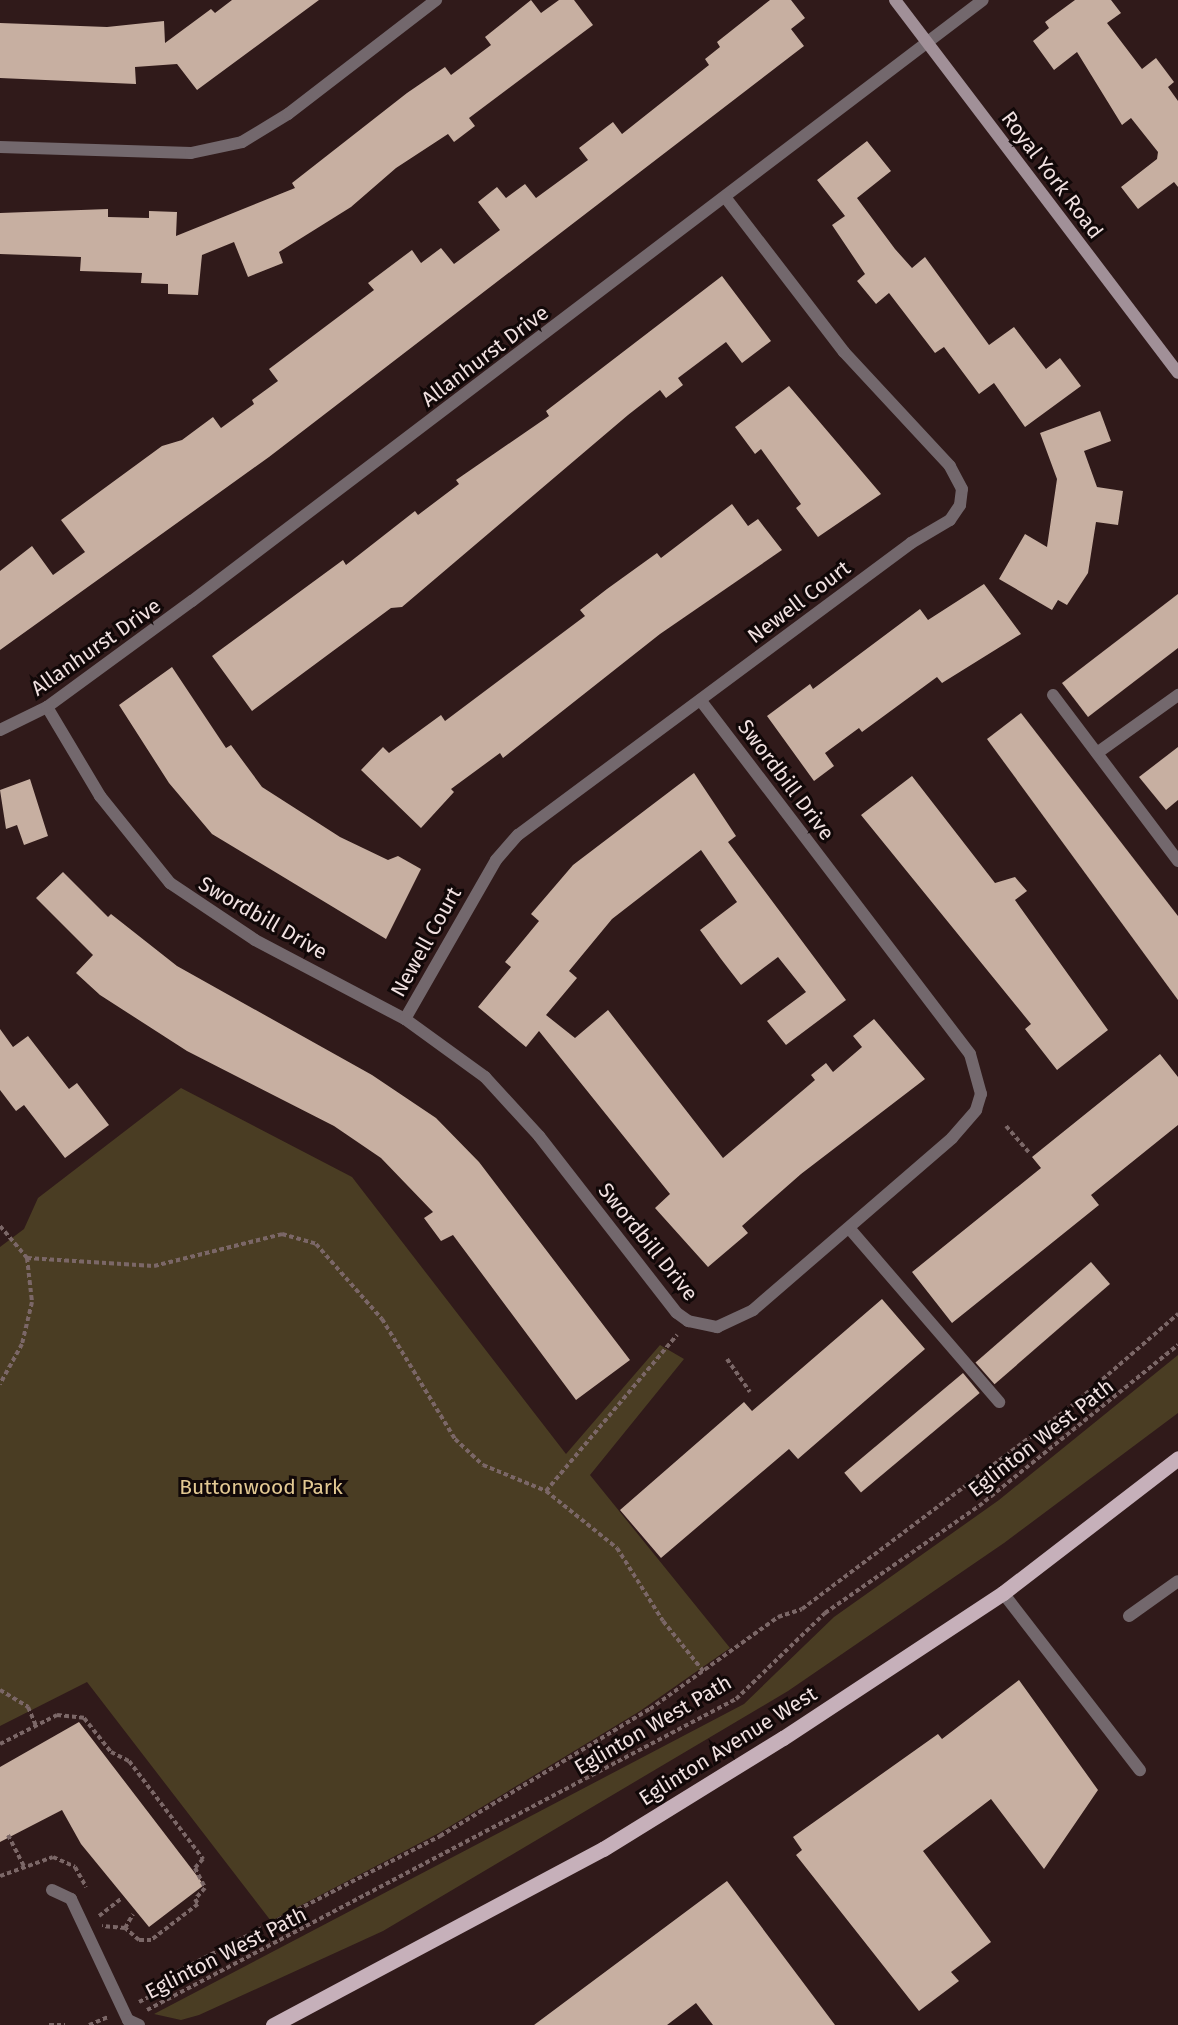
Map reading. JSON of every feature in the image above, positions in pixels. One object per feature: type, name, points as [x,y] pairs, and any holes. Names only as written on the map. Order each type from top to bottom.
[{"type":"main road","name":"Royal York Road","points":[[895,0],[1178,373]]},
{"type":"main road","name":"Eglinton Avenue West","points":[[273,2025],[603,1849],[1003,1593],[1176,1463]]},
{"type":"street","points":[[0,147],[191,153],[242,142],[288,114],[436,0]]},
{"type":"street","name":"Allanhurst Drive","points":[[0,730],[47,707],[984,0]]},
{"type":"street","name":"Newell Court","points":[[405,1019],[490,870],[518,835],[911,543],[950,520],[962,489],[950,466],[844,352],[725,197]]},
{"type":"street","points":[[1053,695],[1178,861]]},
{"type":"street","points":[[1097,753],[1178,695]]},
{"type":"street","name":"Swordbill Drive","points":[[47,707],[106,805],[170,883],[255,940],[405,1019],[503,1094],[688,1322],[717,1327],[733,1323],[849,1228],[966,1124],[981,1094],[980,1073],[700,700]]},
{"type":"street","points":[[849,1228],[999,1402]]},
{"type":"street","points":[[1129,1616],[1178,1581]]},
{"type":"street","points":[[1003,1593],[1140,1770]]},
{"type":"street","points":[[52,1890],[71,1899],[131,2023]]},
{"type":"path","points":[[1006,1126],[1030,1154]]},
{"type":"path","points":[[0,1226],[27,1258],[32,1302],[21,1344],[0,1384]]},
{"type":"path","points":[[27,1258],[154,1266],[282,1234],[299,1236],[331,1257],[382,1319],[469,1454],[512,1480],[546,1491],[617,1548],[663,1621],[704,1672]]},
{"type":"path","points":[[171,1975],[440,1836],[704,1672],[938,1510],[1123,1364],[1178,1314]]},
{"type":"path","points":[[546,1491],[688,1322]]},
{"type":"path","name":"Eglinton West Path","points":[[131,2023],[736,1699],[825,1613],[980,1506],[1178,1345]]},
{"type":"path","points":[[727,1359],[750,1392]]},
{"type":"path","points":[[0,1690],[28,1707],[36,1726]]},
{"type":"path","points":[[0,1744],[65,1713],[84,1718],[111,1752],[129,1761],[203,1858],[195,1868],[205,1888],[195,1899],[198,1904],[151,1940],[139,1940],[125,1928],[102,1926]]},
{"type":"path","points":[[8,1835],[24,1866]]},
{"type":"path","points":[[98,1917],[121,1899]]},
{"type":"path","points":[[125,1928],[133,1914]]},
{"type":"path","points":[[49,2025],[65,2025]]},
{"type":"green space","name":"Buttonwood Park","points":[[181,1088],[352,1177],[566,1454],[660,1345],[684,1359],[590,1475],[730,1648],[640,1711],[439,1833],[271,1921],[87,1682],[0,1726],[0,1247],[24,1229],[38,1198]]},
{"type":"green space","points":[[1178,1355],[1178,1413],[1004,1543],[788,1691],[383,1931],[199,2015],[181,2020],[154,2014],[744,1704],[834,1617],[999,1500]]},
{"type":"building","points":[[232,0],[319,0],[197,90],[177,64],[135,67],[136,84],[0,78],[0,23],[107,27],[164,21],[165,43],[211,9],[215,13]]},
{"type":"building","points":[[531,0],[541,13],[559,0],[574,0],[593,25],[469,118],[475,126],[454,142],[448,134],[396,168],[351,207],[279,252],[283,263],[248,277],[234,242],[202,255],[198,295],[168,294],[168,284],[141,283],[142,273],[80,271],[81,257],[0,254],[0,213],[108,209],[108,217],[149,218],[149,211],[177,212],[176,236],[295,188],[292,183],[407,93],[445,67],[451,75],[491,45],[485,37]]},
{"type":"building","points":[[770,0],[791,0],[805,18],[791,29],[804,46],[269,457],[0,650],[0,571],[32,546],[53,575],[85,552],[61,520],[162,446],[182,440],[213,417],[221,428],[254,404],[252,400],[278,381],[269,369],[374,290],[368,283],[412,250],[421,263],[441,248],[454,264],[500,230],[478,202],[497,187],[506,198],[525,184],[536,198],[588,160],[579,148],[613,122],[622,134],[709,65],[705,59],[720,47],[717,42]]},
{"type":"building","points":[[1075,0],[1111,0],[1121,13],[1107,23],[1142,69],[1156,58],[1174,82],[1168,87],[1178,101],[1178,187],[1174,182],[1138,209],[1121,187],[1157,159],[1158,152],[1131,118],[1122,125],[1077,52],[1054,70],[1033,41],[1049,28],[1045,22]]},
{"type":"building","points":[[867,141],[891,171],[857,198],[895,249],[912,268],[925,257],[989,345],[1014,327],[1046,369],[1060,358],[1081,386],[1025,427],[994,383],[979,394],[944,347],[935,353],[889,293],[876,304],[857,281],[865,274],[832,225],[845,216],[817,180]]},
{"type":"building","points":[[722,276],[771,341],[742,363],[726,342],[678,378],[683,385],[666,398],[660,390],[628,415],[402,607],[391,608],[252,711],[212,656],[343,560],[346,565],[415,511],[418,515],[459,484],[456,480],[549,416],[546,411]]},
{"type":"building","points":[[789,386],[881,494],[818,537],[796,508],[801,504],[761,449],[755,454],[735,427]]},
{"type":"building","points":[[1100,411],[1111,441],[1084,451],[1097,487],[1123,491],[1118,525],[1096,522],[1088,573],[1067,605],[1058,600],[1052,610],[999,579],[1025,534],[1047,547],[1057,479],[1040,433]]},
{"type":"building","points":[[732,504],[748,526],[758,519],[782,550],[660,634],[503,758],[500,753],[451,789],[454,792],[421,828],[361,770],[383,747],[389,753],[441,715],[445,721],[585,616],[580,610],[607,589],[657,553],[661,558]]},
{"type":"building","points":[[984,584],[1021,634],[942,683],[937,677],[862,732],[859,728],[825,753],[834,766],[814,781],[767,716],[810,684],[813,689],[920,609],[928,620]]},
{"type":"building","points":[[1178,594],[1178,648],[1088,717],[1062,683]]},
{"type":"building","points":[[172,667],[226,748],[231,745],[262,787],[340,837],[388,860],[398,856],[421,869],[386,939],[212,834],[169,783],[119,705]]},
{"type":"building","points":[[1021,713],[1178,916],[1178,1000],[987,739]]},
{"type":"building","points":[[1178,747],[1178,800],[1166,810],[1139,777]]},
{"type":"building","points":[[694,773],[736,836],[728,842],[846,1000],[786,1045],[767,1021],[806,992],[778,957],[741,985],[721,959],[700,930],[737,902],[701,850],[612,919],[569,971],[577,978],[546,1015],[575,1038],[608,1010],[723,1158],[815,1080],[811,1075],[826,1063],[833,1072],[862,1047],[853,1036],[874,1019],[925,1079],[801,1174],[742,1226],[748,1233],[708,1267],[655,1208],[670,1194],[539,1031],[526,1047],[478,1007],[511,967],[505,962],[539,921],[531,914],[573,865]]},
{"type":"building","points":[[912,776],[995,883],[1015,877],[1027,891],[1015,900],[1108,1030],[1057,1070],[1025,1029],[1031,1024],[861,815]]},
{"type":"building","points":[[30,779],[48,836],[24,845],[17,825],[6,829],[0,790]]},
{"type":"building","points":[[63,872],[108,917],[111,914],[177,966],[372,1075],[436,1118],[479,1162],[630,1360],[576,1400],[453,1235],[441,1241],[424,1218],[433,1212],[381,1158],[334,1126],[187,1051],[100,995],[76,973],[93,955],[36,898]]},
{"type":"building","points":[[0,1029],[13,1047],[28,1036],[69,1089],[77,1083],[109,1125],[65,1158],[24,1105],[16,1111],[0,1090]]},
{"type":"building","points":[[1160,1054],[1178,1077],[1178,1125],[1091,1195],[1099,1205],[952,1323],[912,1272],[1041,1168],[1032,1157]]},
{"type":"building","points":[[1091,1262],[1110,1284],[995,1384],[976,1362]]},
{"type":"building","points":[[882,1299],[925,1349],[798,1459],[789,1449],[661,1558],[620,1510],[744,1402],[752,1411]]},
{"type":"building","points":[[963,1373],[980,1393],[861,1493],[844,1473]]},
{"type":"building","points":[[1019,1680],[1098,1790],[1044,1869],[991,1799],[923,1851],[991,1942],[951,1972],[959,1981],[919,2011],[796,1855],[802,1850],[793,1837],[938,1734],[942,1739]]},
{"type":"building","points":[[79,1722],[204,1885],[149,1927],[81,1844],[62,1810],[0,1842],[0,1767]]},
{"type":"building","points":[[727,1881],[835,2025],[713,2025],[696,2003],[667,2025],[534,2025]]}]
